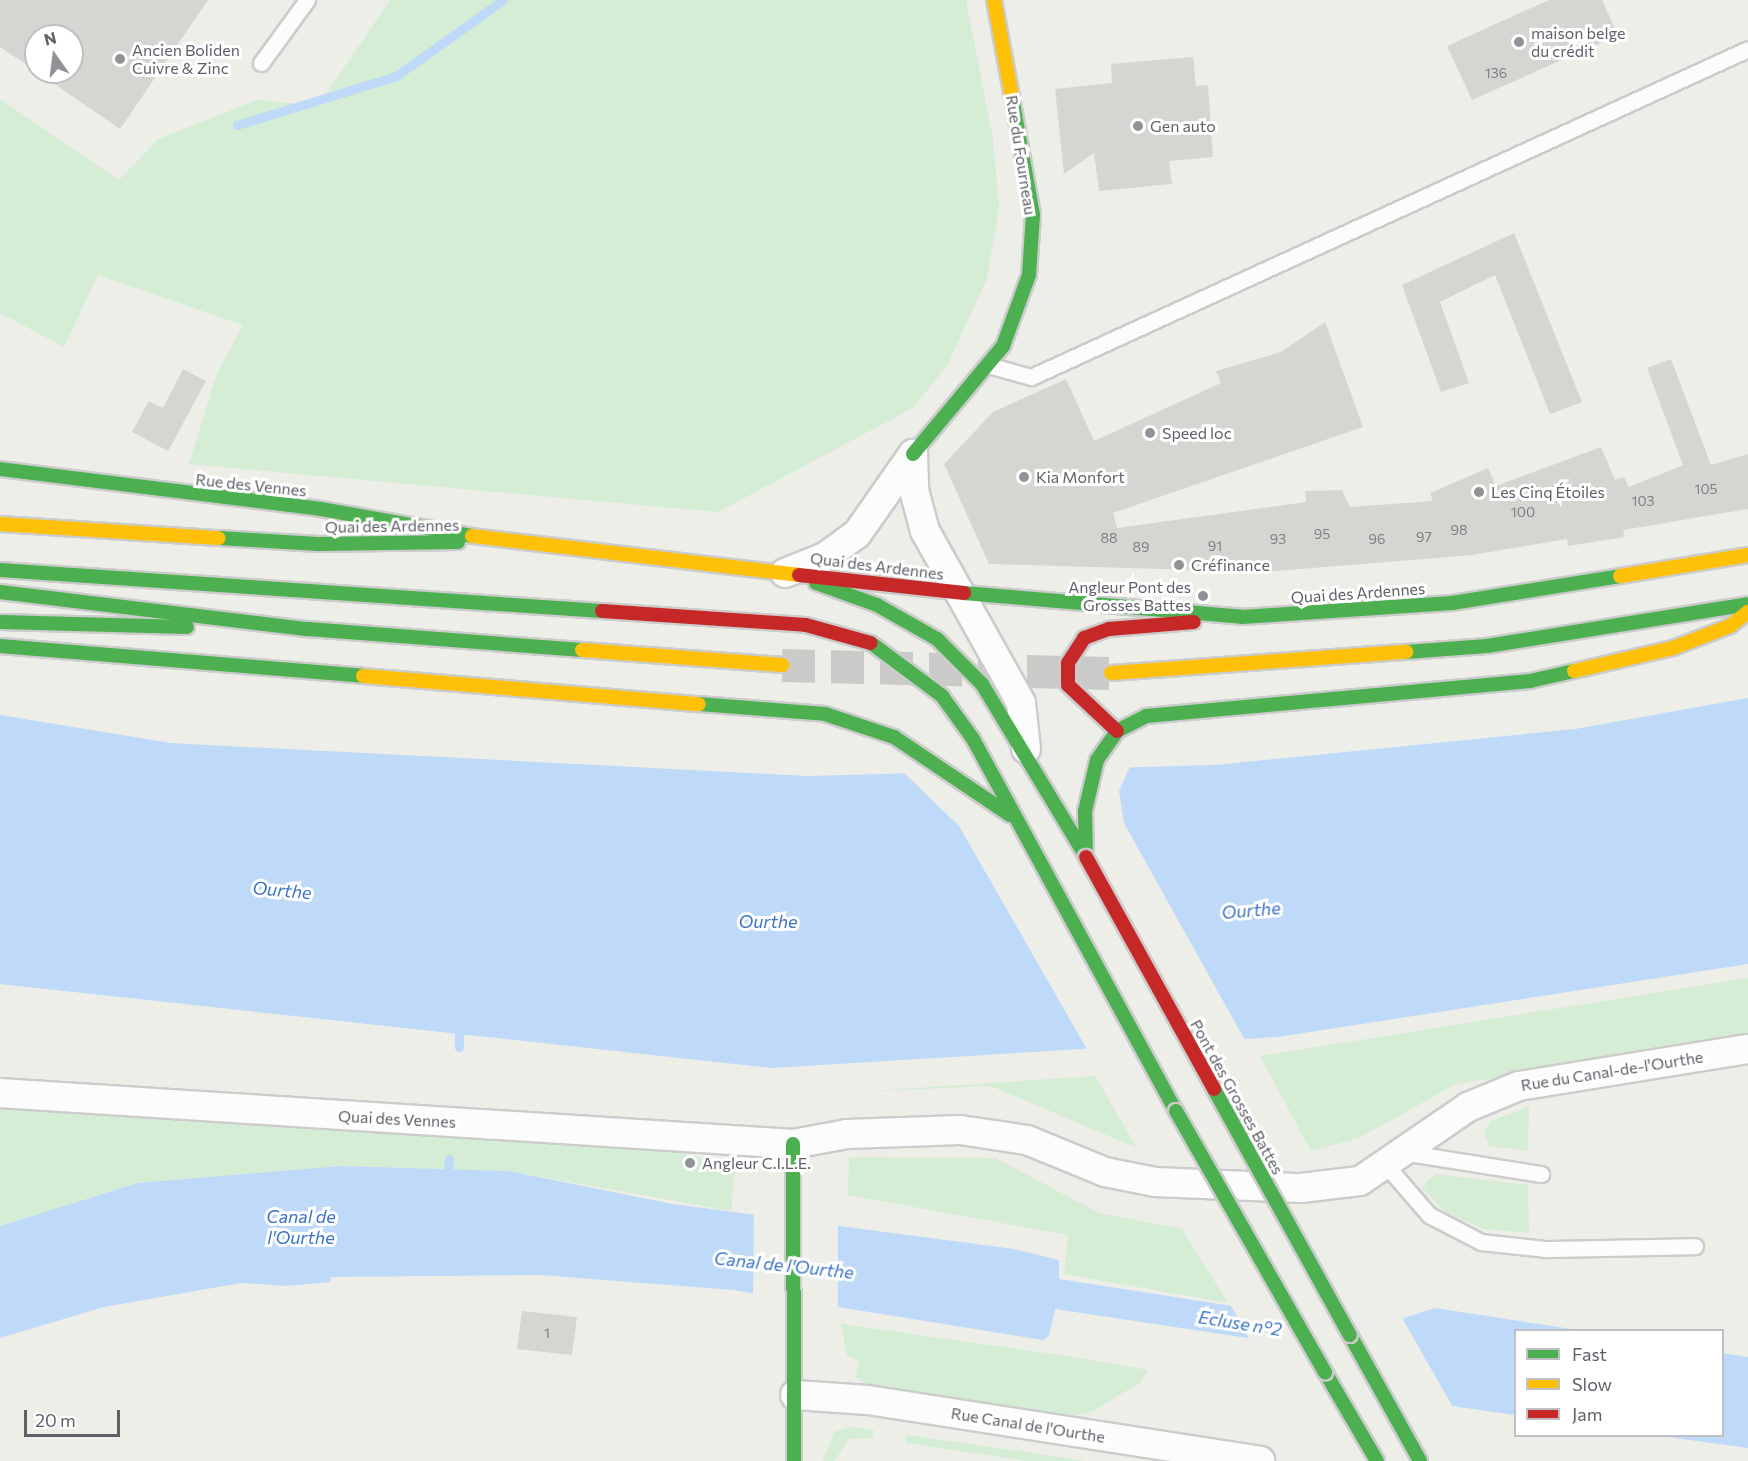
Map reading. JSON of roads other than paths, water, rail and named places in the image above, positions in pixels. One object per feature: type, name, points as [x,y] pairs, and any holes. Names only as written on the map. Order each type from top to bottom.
[{"type":"main road","name":"Rue du Fourneau","points":[[913,454],[988,365],[1025,296],[1033,215],[994,0]]},
{"type":"main road","name":"Rue des Vennes","points":[[0,469],[15,475],[321,509],[498,541]]},
{"type":"main road","name":"Quai des Ardennes","points":[[0,524],[318,544],[498,541],[960,593],[1242,617],[1452,603],[1748,555]]},
{"type":"main road","points":[[0,570],[807,625],[846,632],[910,666],[942,696],[973,739],[1010,815],[1377,1461]]},
{"type":"main road","name":"Pont des Grosses Battes","points":[[786,573],[877,605],[937,639],[982,684],[1026,749],[1420,1461]]},
{"type":"main road","points":[[0,592],[308,629],[782,665]]},
{"type":"main road","points":[[1111,673],[1487,646],[1748,604]]},
{"type":"main road","points":[[1086,857],[1090,781],[1097,760],[1117,731],[1146,716],[1530,681],[1674,648],[1730,626],[1748,612]]},
{"type":"main road","points":[[1117,731],[1079,701],[1068,685],[1068,663],[1084,638],[1109,629],[1242,617]]},
{"type":"main road","points":[[0,622],[308,629]]},
{"type":"main road","points":[[0,646],[825,714],[894,737],[1010,815]]},
{"type":"main road","points":[[793,1144],[796,1208],[794,1461]]},
{"type":"street","name":"Rue du Fourneau","points":[[786,573],[825,557],[858,534],[913,454]]},
{"type":"street","points":[[913,454],[914,490],[925,531],[1021,703],[1026,749]]},
{"type":"street","name":"Rue du Canal-de-l'Ourthe","points":[[793,1144],[847,1134],[960,1130],[1027,1140],[1105,1172],[1206,1187],[1301,1188],[1360,1181],[1468,1107],[1519,1086],[1748,1049]]},
{"type":"street","name":"Quai des Vennes","points":[[0,1093],[793,1144]]},
{"type":"street","name":"Rue Canal de l'Ourthe","points":[[795,1395],[868,1400],[1260,1461]]},
{"type":"lane","points":[[261,63],[307,0]]},
{"type":"lane","points":[[988,365],[1031,377],[1748,49]]},
{"type":"lane","points":[[1393,1158],[1541,1174]]},
{"type":"lane","points":[[1393,1158],[1430,1215],[1481,1242],[1545,1249],[1695,1246]]},
{"type":"water","name":"Ourthe","points":[[1748,698],[1748,964],[1278,1037],[772,1068],[0,984],[0,715],[171,743],[808,776],[1215,765],[1575,729]]},
{"type":"water","name":"Canal de l'Ourthe","points":[[341,1166],[508,1171],[673,1204],[1014,1249],[1059,1260],[1059,1279],[1226,1305],[1403,1326],[1404,1318],[1435,1308],[1572,1329],[1514,1329],[1514,1415],[1423,1402],[1419,1364],[1055,1309],[1049,1336],[1043,1340],[733,1290],[540,1275],[331,1277],[330,1282],[287,1286],[241,1283],[104,1307],[0,1338],[0,1226],[138,1183]]},
{"type":"water","points":[[1724,1353],[1748,1357],[1748,1448],[1667,1437],[1724,1437]]},
{"type":"waterway","points":[[237,125],[396,76],[503,0]]},
{"type":"waterway","points":[[459,1034],[459,1047]]},
{"type":"waterway","points":[[448,1169],[449,1159]]},
{"type":"tunnel","points":[[782,665],[1111,673]]},
{"type":"place","name":"maison belge du crédit","points":[[1519,42]]},
{"type":"place","name":"Ancien Boliden Cuivre & Zinc","points":[[120,59]]},
{"type":"place","name":"Gen auto","points":[[1138,126]]},
{"type":"place","name":"Speed loc","points":[[1150,433]]},
{"type":"place","name":"Kia Monfort","points":[[1024,477]]},
{"type":"place","name":"Les Cinq Étoiles","points":[[1479,492]]},
{"type":"place","name":"Créfinance","points":[[1179,565]]},
{"type":"place","name":"Angleur Pont des Grosses Battes","points":[[1203,596]]},
{"type":"place","name":"Angleur C.I.L.E.","points":[[690,1163]]},
{"type":"water label","name":"Ecluse n°2","points":[[1240,1323]]}]
